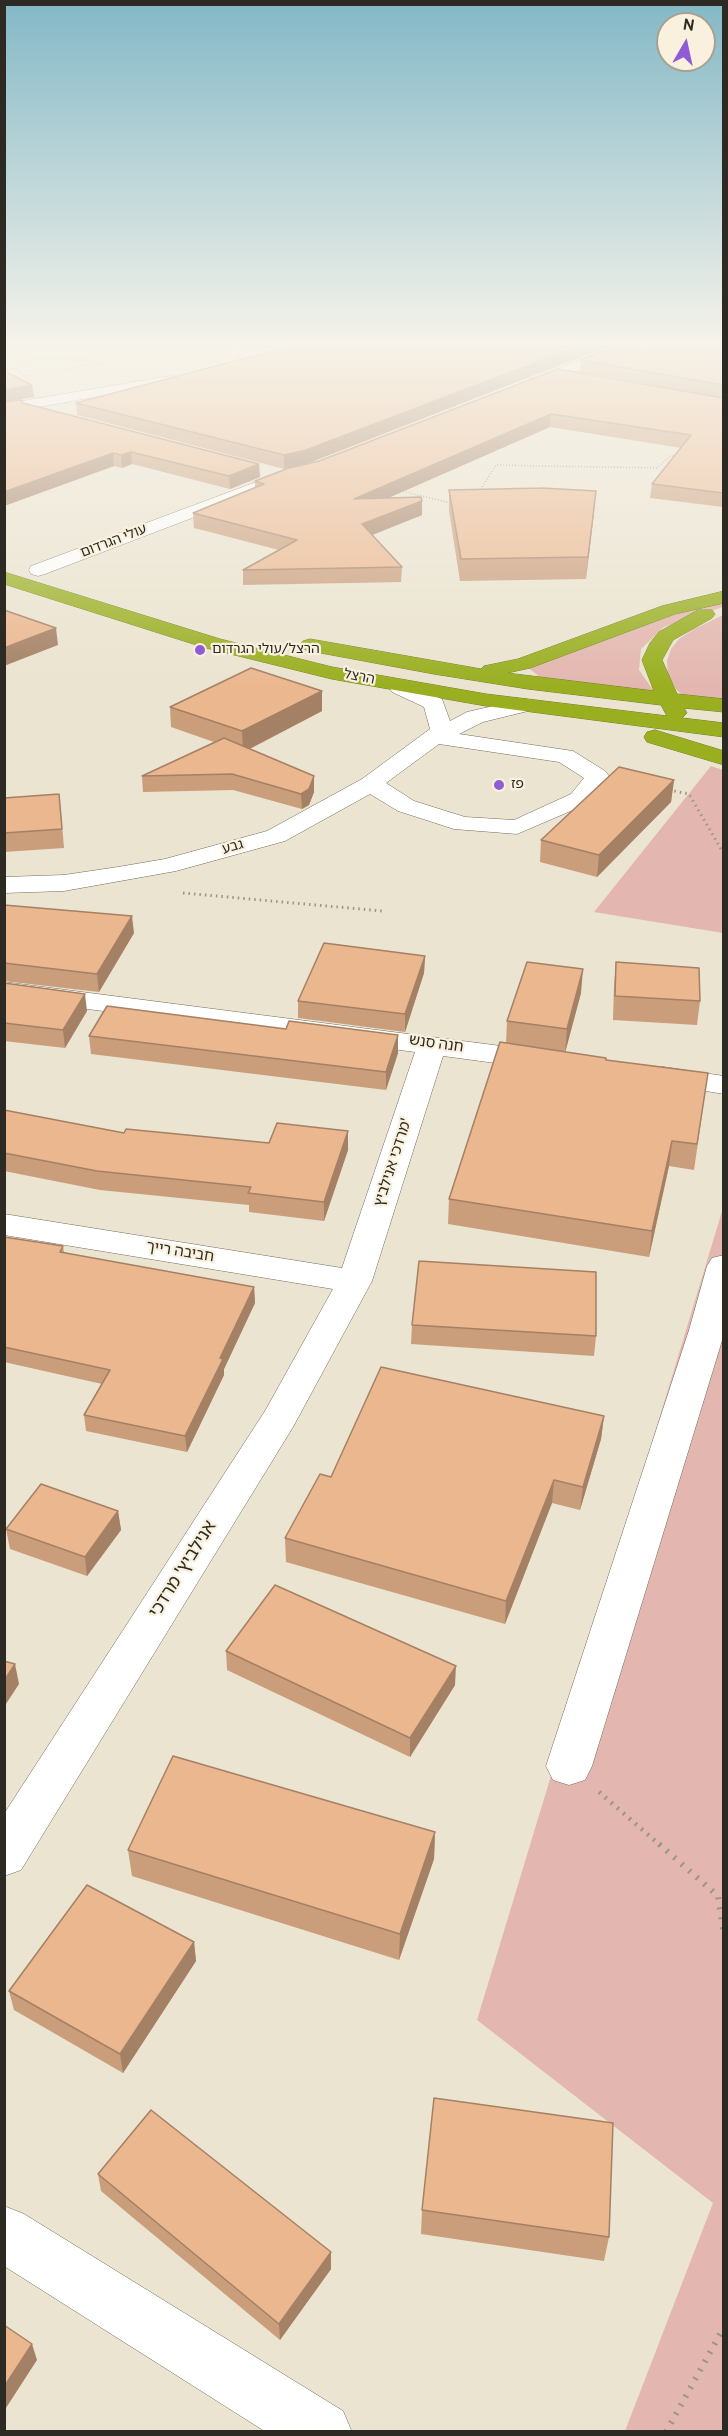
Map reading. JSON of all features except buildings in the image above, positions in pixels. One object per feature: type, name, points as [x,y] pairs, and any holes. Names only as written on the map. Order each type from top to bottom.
[{"type":"highway","points":[[4,560],[94,586]]},
{"type":"highway","name":"הרצל","points":[[4,578],[213,644],[332,673],[400,687],[589,714],[723,730]]},
{"type":"highway","points":[[434,668],[481,671],[523,664],[659,614],[723,597]]},
{"type":"highway","points":[[692,726],[676,713],[667,699],[652,660],[657,647],[666,636],[681,626],[723,608]]},
{"type":"highway","name":"הרצל","points":[[294,641],[434,668],[723,705]]},
{"type":"highway","points":[[589,714],[723,758]]},
{"type":"street","points":[[262,471],[284,476]]},
{"type":"street","name":"עולי הגרדום","points":[[38,570],[284,476],[303,472]]},
{"type":"street","points":[[400,687],[434,704],[442,731],[436,737]]},
{"type":"street","name":"גבע","points":[[4,885],[64,883],[118,875],[167,866],[276,837],[370,784],[436,737],[474,717],[524,705]]},
{"type":"street","points":[[370,784],[406,806],[463,824],[517,828],[579,799],[597,776],[565,756],[436,737]]},
{"type":"street","name":"חנה סנש","points":[[4,990],[572,1064]]},
{"type":"street","name":"מרדכי אנילביץ'","points":[[356,1281],[432,1045]]},
{"type":"street","points":[[642,1074],[723,1085]]},
{"type":"street","name":"חביבה רייך","points":[[4,1224],[356,1281]]},
{"type":"street","points":[[569,1766],[707,1330],[723,1266]]},
{"type":"street","name":"אנילביץ' מרדכי","points":[[4,1855],[280,1418],[356,1281]]},
{"type":"street","points":[[4,2234],[322,2432]]},
{"type":"path","points":[[475,499],[496,465],[657,468],[666,460]]},
{"type":"path","points":[[391,489],[459,505]]},
{"type":"path","points":[[666,789],[689,794],[723,854]]},
{"type":"path","points":[[118,875],[129,889],[382,912]]},
{"type":"path","points":[[569,1766],[718,1896],[723,1935]]},
{"type":"path","points":[[666,2432],[723,2327]]},
{"type":"shaded area","points":[[723,601],[723,607],[664,627],[641,649],[639,670],[656,694],[544,680],[527,667],[677,613]]},
{"type":"shaded area","points":[[723,615],[723,701],[683,696],[668,675],[667,661],[671,649],[679,639],[694,629]]},
{"type":"shaded area","points":[[711,766],[723,770],[723,933],[594,912]]},
{"type":"shaded area","points":[[723,1208],[723,2431],[625,2431],[713,2203],[477,2020]]},
{"type":"place","name":"הרצל/עולי הגרדום","points":[[200,650]]},
{"type":"place","name":"פז","points":[[499,785]]}]
